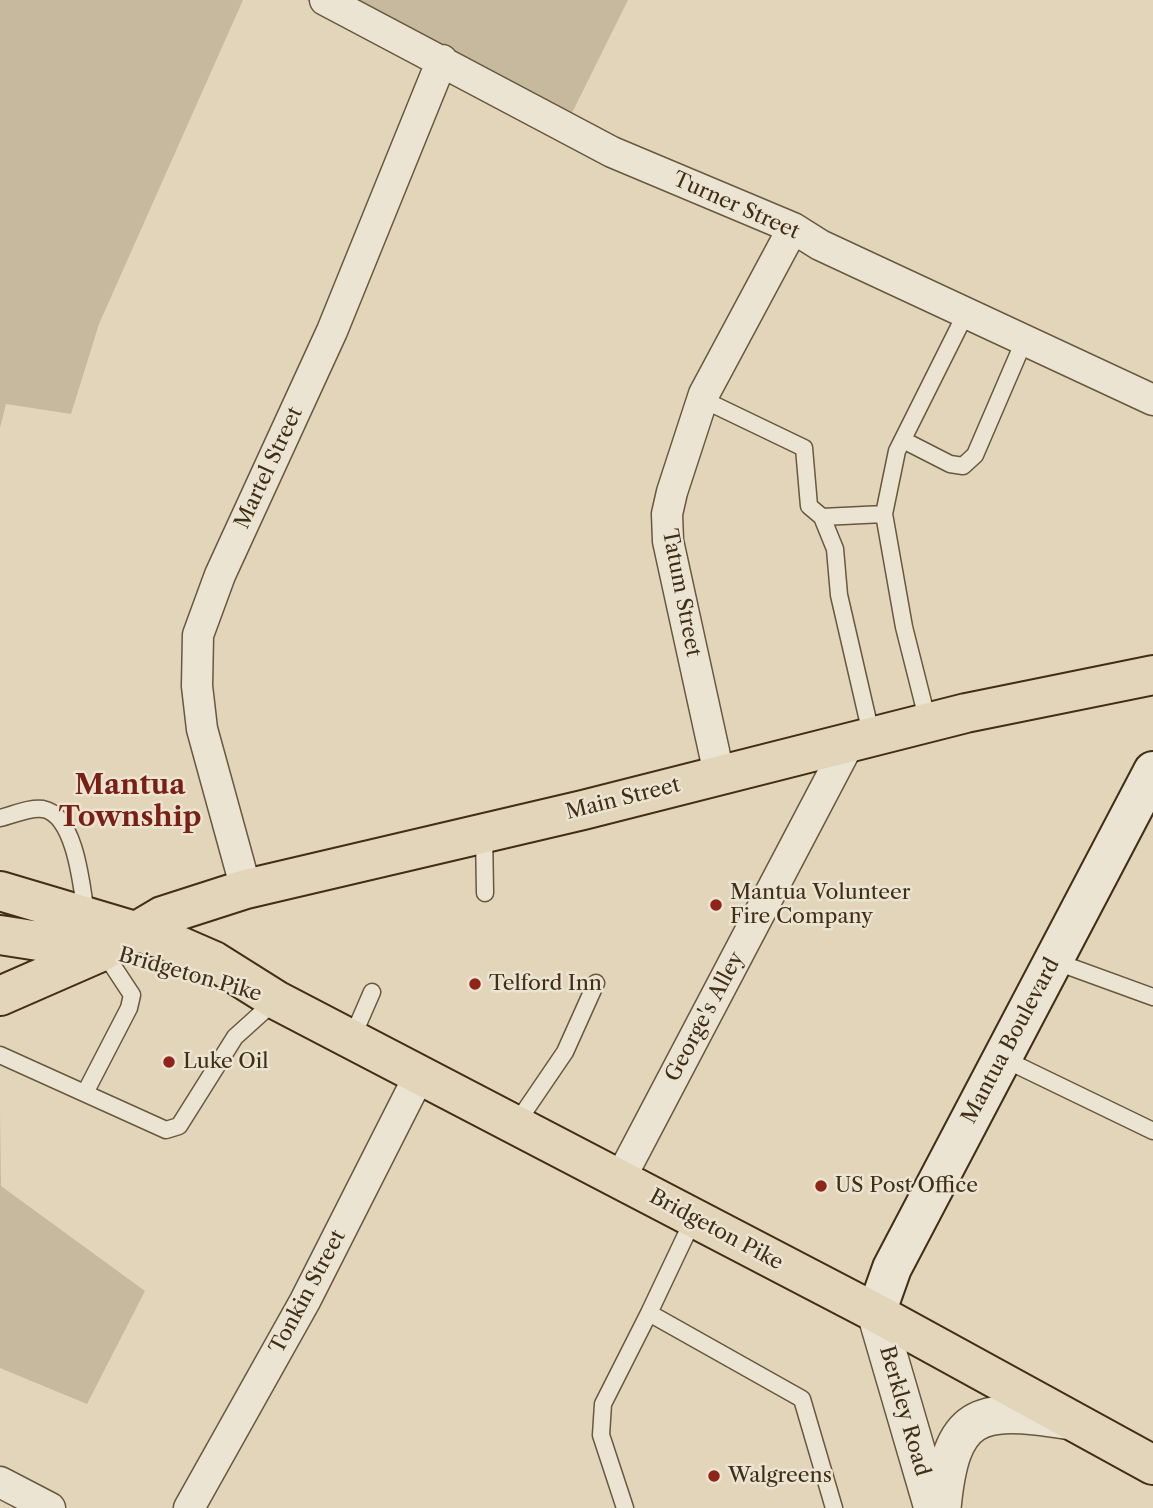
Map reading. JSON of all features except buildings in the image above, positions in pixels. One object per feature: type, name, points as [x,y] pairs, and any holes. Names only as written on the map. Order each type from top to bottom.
[{"type":"main road","name":"Main Street","points":[[0,996],[103,951],[134,930],[184,907],[246,889],[928,725],[966,713],[1153,675]]},
{"type":"main road","name":"Mantua Boulevard","points":[[876,1313],[892,1268],[1153,771]]},
{"type":"main road","name":"Bridgeton Pike","points":[[0,891],[134,930],[214,961],[276,1000],[876,1313],[1153,1465]]},
{"type":"main road","name":"Bridgeton Pike","points":[[0,935],[103,951],[170,967],[276,1000]]},
{"type":"street","name":"Turner Street","points":[[325,0],[612,152],[793,228],[820,245],[1153,400]]},
{"type":"street","name":"Martel Street","points":[[246,889],[202,729],[197,686],[198,635],[220,575],[332,331],[442,60]]},
{"type":"street","name":"Tatum Street","points":[[719,774],[668,541],[667,514],[702,399],[793,228]]},
{"type":"street","name":"George's Alley","points":[[620,1179],[860,740]]},
{"type":"street","name":"Tonkin Street","points":[[189,1508],[305,1301],[420,1074]]},
{"type":"street","name":"Berkley Road","points":[[876,1313],[933,1508]]},
{"type":"street","points":[[942,1508],[948,1463],[955,1444],[974,1422],[1013,1412],[1070,1420]]},
{"type":"street","points":[[0,1482],[50,1508]]},
{"type":"lane","points":[[928,725],[904,627],[884,514],[897,451],[966,313]]},
{"type":"lane","points":[[902,440],[950,464],[963,466],[975,455],[1024,341]]},
{"type":"lane","points":[[702,399],[804,448],[809,506],[822,517],[835,548],[839,595],[860,740]]},
{"type":"lane","points":[[822,517],[884,514]]},
{"type":"lane","points":[[0,818],[35,809],[45,809],[55,816],[79,857],[85,915],[103,951],[131,995],[129,1008],[85,1093]]},
{"type":"lane","points":[[484,832],[485,892]]},
{"type":"lane","points":[[1054,961],[1153,997]]},
{"type":"lane","points":[[516,1124],[565,1052],[596,983]]},
{"type":"lane","points":[[352,1038],[372,992]]},
{"type":"lane","points":[[0,1055],[166,1130],[173,1130],[179,1126],[235,1037],[276,1000]]},
{"type":"lane","points":[[1002,1058],[1153,1131]]},
{"type":"lane","points":[[625,1508],[601,1435],[603,1404],[694,1218]]},
{"type":"lane","points":[[649,1313],[802,1399],[834,1508]]},
{"type":"shaded area","points":[[0,0],[243,0],[99,324],[71,414],[6,404],[0,428]]},
{"type":"shaded area","points":[[306,0],[628,0],[565,127]]},
{"type":"shaded area","points":[[0,1111],[1,1186],[145,1291],[87,1404],[0,1368]]},
{"type":"place","name":"Mantua Volunteer Fire Company","points":[[716,905]]},
{"type":"place","name":"Telford Inn","points":[[475,984]]},
{"type":"place","name":"Luke Oil","points":[[169,1062]]},
{"type":"place","name":"US Post Office","points":[[821,1186]]},
{"type":"place","name":"Walgreens","points":[[714,1476]]},
{"type":"district","name":"Mantua Township","points":[[130,802]]}]
